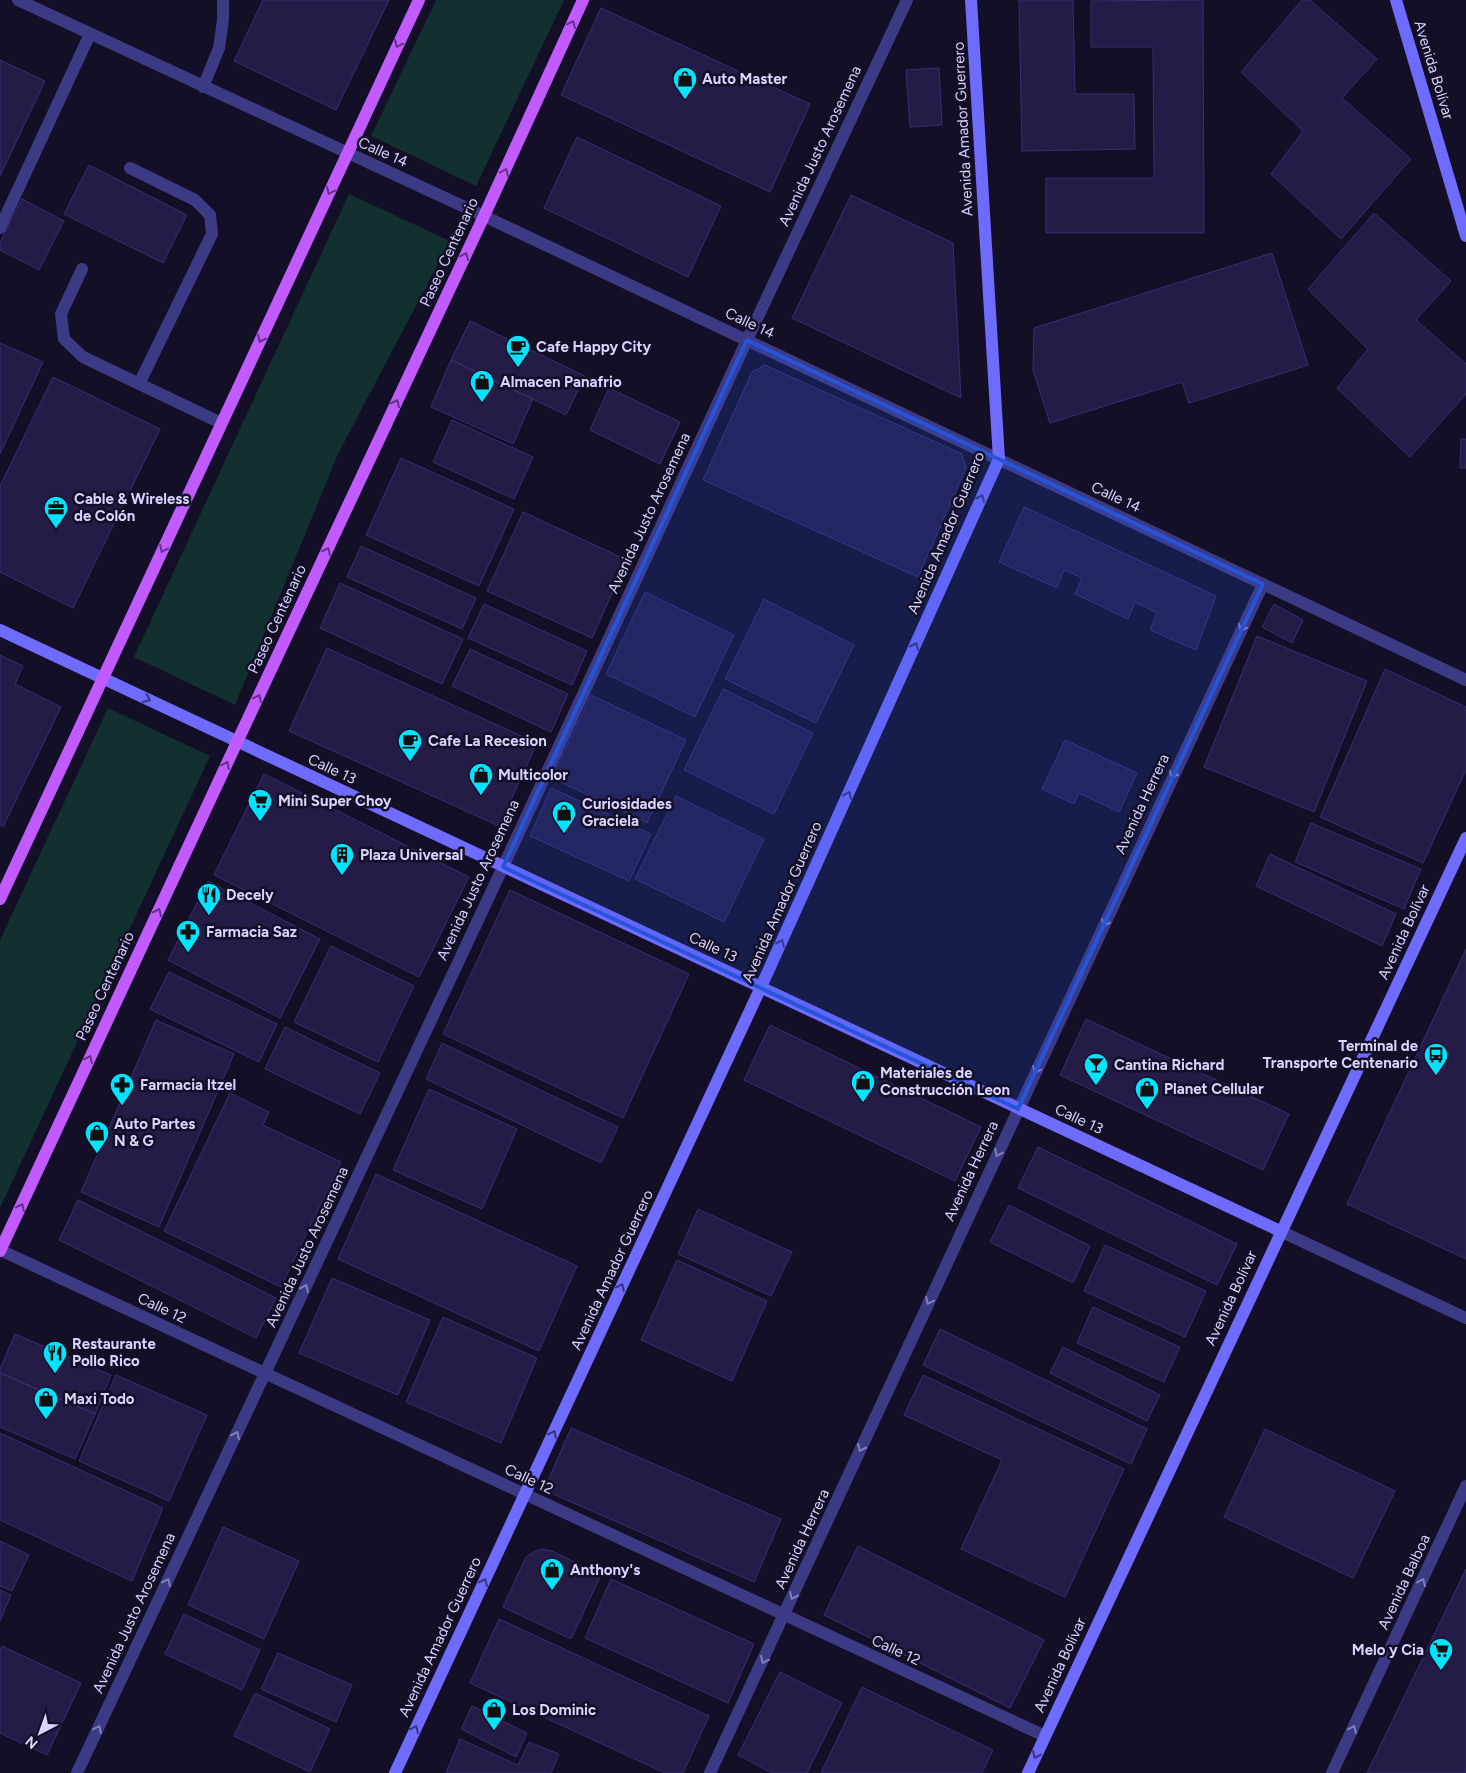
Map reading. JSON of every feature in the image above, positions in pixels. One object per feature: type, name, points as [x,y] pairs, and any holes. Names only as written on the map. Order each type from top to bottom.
[{"type":"main road","points":[[0,899],[419,0]]},
{"type":"main road","name":"Paseo Centenario","points":[[0,1251],[484,216],[583,0]]},
{"type":"main road","name":"Avenida Amador Guerrero","points":[[395,1773],[761,987],[999,459],[971,0]]},
{"type":"main road","name":"Avenida Bolívar","points":[[1396,0],[1466,236]]},
{"type":"main road","name":"Calle 13","points":[[0,630],[1280,1231]]},
{"type":"main road","name":"Avenida Bolívar","points":[[1028,1773],[1280,1231],[1466,838]]},
{"type":"street","name":"Calle 14","points":[[18,0],[484,216],[1466,680]]},
{"type":"street","points":[[203,87],[220,48],[223,0]]},
{"type":"street","name":"Avenida Justo Arosemena","points":[[77,1773],[503,867],[907,0]]},
{"type":"street","points":[[0,228],[90,34]]},
{"type":"street","points":[[130,168],[195,200],[210,215],[212,234],[139,384]]},
{"type":"street","points":[[82,269],[61,314],[64,339],[83,357],[222,423]]},
{"type":"street","name":"Avenida Herrera","points":[[710,1773],[1263,584]]},
{"type":"street","name":"Calle 13","points":[[1280,1231],[1466,1318]]},
{"type":"street","name":"Calle 12","points":[[0,1251],[1045,1736]]},
{"type":"street","name":"Avenida Balboa","points":[[1332,1773],[1466,1486]]},
{"type":"highlighted area","points":[[747,340],[1263,584],[1018,1109],[503,867]]},
{"type":"green space","points":[[436,0],[564,0],[476,186],[371,136]]},
{"type":"green space","points":[[349,194],[450,241],[338,454],[235,705],[134,657]]},
{"type":"green space","points":[[108,708],[210,756],[0,1208],[0,940]]},
{"type":"building","points":[[263,0],[389,0],[336,110],[234,61]]},
{"type":"building","points":[[1019,0],[1073,0],[1075,94],[1134,94],[1135,149],[1022,151]]},
{"type":"building","points":[[1203,0],[1204,233],[1046,233],[1046,178],[1154,178],[1153,47],[1091,47],[1091,1]]},
{"type":"building","points":[[1302,0],[1310,0],[1377,59],[1342,98],[1411,159],[1341,239],[1271,174],[1303,131],[1241,72]]},
{"type":"building","name":"Auto Master","points":[[601,8],[810,104],[770,192],[561,95]]},
{"type":"building","points":[[0,60],[45,81],[0,176]]},
{"type":"building","points":[[939,68],[942,125],[910,127],[906,70]]},
{"type":"building","points":[[577,137],[721,206],[688,277],[544,208]]},
{"type":"building","points":[[89,165],[187,215],[163,263],[64,214]]},
{"type":"building","points":[[851,195],[953,243],[961,398],[792,318]]},
{"type":"building","points":[[22,199],[64,221],[39,270],[0,250],[0,242]]},
{"type":"building","points":[[1374,213],[1451,281],[1416,320],[1466,364],[1466,394],[1410,457],[1337,388],[1368,349],[1308,289]]},
{"type":"building","points":[[1272,253],[1308,365],[1189,403],[1182,382],[1050,423],[1033,370],[1034,328]]},
{"type":"building","name":"Cafe Happy City","points":[[470,321],[585,376],[566,415],[451,360]]},
{"type":"building","points":[[0,343],[43,362],[0,454]]},
{"type":"building","name":"Almacen Panafrio","points":[[451,360],[533,399],[513,444],[431,407]]},
{"type":"building","points":[[765,365],[962,454],[966,468],[918,577],[703,480],[752,372]]},
{"type":"building","name":"Cable & Wireless de Colón","points":[[53,377],[160,429],[73,608],[0,572],[0,486]]},
{"type":"building","points":[[609,388],[680,422],[660,464],[590,430]]},
{"type":"building","points":[[452,420],[533,457],[514,499],[433,462]]},
{"type":"building","points":[[1461,439],[1466,439],[1466,468],[1460,468]]},
{"type":"building","points":[[401,458],[514,509],[479,586],[366,535]]},
{"type":"building","points":[[1024,507],[1216,596],[1196,650],[1150,630],[1157,613],[1135,602],[1128,619],[1075,594],[1082,578],[1064,570],[1057,588],[999,562]]},
{"type":"building","points":[[523,512],[627,560],[592,638],[487,591]]},
{"type":"building","points":[[361,546],[476,598],[462,629],[347,577]]},
{"type":"building","points":[[340,583],[463,639],[442,684],[320,628]]},
{"type":"building","points":[[645,592],[734,635],[695,717],[606,674]]},
{"type":"building","points":[[764,599],[854,645],[816,723],[725,679]]},
{"type":"building","points":[[484,604],[587,651],[572,685],[468,638]]},
{"type":"building","points":[[1274,604],[1303,620],[1292,643],[1262,627]]},
{"type":"building","points":[[1257,636],[1367,681],[1314,812],[1204,767]]},
{"type":"building","points":[[327,648],[537,743],[499,826],[289,731]]},
{"type":"building","points":[[470,649],[568,694],[551,732],[452,686]]},
{"type":"building","points":[[0,655],[23,666],[15,684],[61,707],[3,827],[0,825]]},
{"type":"building","points":[[1385,669],[1466,707],[1466,770],[1423,863],[1320,817]]},
{"type":"building","points":[[723,689],[813,733],[774,814],[684,770]]},
{"type":"building","points":[[591,695],[686,740],[647,823],[552,778]]},
{"type":"building","points":[[1065,740],[1137,773],[1119,812],[1079,793],[1074,804],[1042,789]]},
{"type":"building","name":"Plaza Universal","points":[[264,774],[469,877],[419,977],[214,875]]},
{"type":"building","points":[[551,788],[651,834],[629,881],[530,836]]},
{"type":"building","points":[[676,796],[764,839],[724,922],[635,879]]},
{"type":"building","points":[[1311,823],[1421,869],[1404,909],[1295,862]]},
{"type":"building","points":[[1270,854],[1396,914],[1382,946],[1256,886]]},
{"type":"building","points":[[208,881],[320,939],[280,1018],[168,960]]},
{"type":"building","points":[[510,890],[689,974],[623,1118],[443,1034]]},
{"type":"building","points":[[331,946],[414,986],[378,1062],[294,1022]]},
{"type":"building","name":"Terminal de Transporte Centenario","points":[[1466,949],[1466,1259],[1347,1204]]},
{"type":"building","points":[[169,972],[277,1024],[259,1062],[150,1009]]},
{"type":"building","points":[[1086,1019],[1289,1114],[1263,1170],[1060,1075]]},
{"type":"building","points":[[156,1020],[234,1054],[159,1227],[81,1192]]},
{"type":"building","name":"Materiales de Construcción Leon","points":[[770,1025],[981,1127],[955,1181],[744,1080]]},
{"type":"building","points":[[285,1027],[380,1073],[360,1114],[265,1069]]},
{"type":"building","points":[[442,1043],[618,1127],[601,1163],[426,1079]]},
{"type":"building","points":[[429,1089],[517,1129],[482,1209],[393,1170]]},
{"type":"building","points":[[230,1093],[269,1112],[263,1125],[341,1162],[281,1287],[164,1231]]},
{"type":"building","points":[[1038,1147],[1237,1244],[1217,1285],[1018,1188]]},
{"type":"building","points":[[376,1174],[577,1266],[539,1351],[338,1259]]},
{"type":"building","points":[[78,1200],[276,1298],[256,1338],[59,1240]]},
{"type":"building","points":[[1009,1205],[1090,1246],[1073,1283],[990,1242]]},
{"type":"building","points":[[698,1209],[792,1252],[771,1296],[678,1254]]},
{"type":"building","points":[[1105,1245],[1206,1291],[1185,1337],[1084,1291]]},
{"type":"building","points":[[677,1260],[767,1301],[732,1381],[641,1340]]},
{"type":"building","points":[[332,1278],[430,1320],[398,1395],[299,1353]]},
{"type":"building","points":[[1093,1307],[1180,1347],[1164,1382],[1077,1343]]},
{"type":"building","points":[[443,1317],[537,1358],[501,1443],[406,1402]]},
{"type":"building","points":[[940,1329],[1147,1429],[1131,1464],[923,1365]]},
{"type":"building","name":"Restaurante Pollo Rico","points":[[15,1334],[111,1375],[95,1414],[0,1373]]},
{"type":"building","points":[[1063,1347],[1160,1395],[1147,1421],[1050,1373]]},
{"type":"building","name":"Maxi Todo","points":[[0,1373],[95,1414],[75,1459],[0,1427]]},
{"type":"building","points":[[116,1375],[207,1415],[169,1501],[79,1461]]},
{"type":"building","points":[[923,1375],[1124,1469],[1065,1597],[961,1549],[1002,1460],[904,1415]]},
{"type":"building","points":[[571,1428],[781,1519],[754,1582],[544,1490]]},
{"type":"building","points":[[1265,1429],[1395,1491],[1353,1578],[1224,1517]]},
{"type":"building","points":[[0,1433],[163,1508],[132,1581],[0,1520]]},
{"type":"building","points":[[223,1527],[299,1561],[264,1639],[188,1605]]},
{"type":"building","points":[[0,1541],[29,1555],[12,1591],[0,1586]]},
{"type":"building","points":[[858,1546],[1044,1640],[1010,1708],[824,1615]]},
{"type":"building","name":"Anthony's","points":[[542,1549],[552,1551],[601,1575],[571,1639],[503,1607],[526,1557]]},
{"type":"building","name":"Melo y Cia","points":[[1466,1569],[1466,1773],[1367,1773]]},
{"type":"building","points":[[611,1579],[754,1644],[728,1703],[585,1638]]},
{"type":"building","points":[[0,1590],[11,1595],[0,1621]]},
{"type":"building","points":[[184,1614],[260,1650],[242,1690],[165,1654]]},
{"type":"building","points":[[499,1619],[709,1716],[683,1773],[665,1773],[470,1683]]},
{"type":"building","points":[[2,1646],[81,1683],[47,1755],[0,1733],[0,1651]]},
{"type":"building","points":[[278,1653],[352,1685],[336,1722],[261,1689]]},
{"type":"building","points":[[780,1672],[842,1703],[807,1773],[772,1773],[738,1755]]},
{"type":"building","points":[[862,1687],[993,1750],[982,1773],[821,1773]]},
{"type":"building","points":[[255,1693],[330,1729],[310,1772],[234,1736]]},
{"type":"building","name":"Los Dominic","points":[[472,1706],[527,1733],[516,1757],[461,1729]]},
{"type":"building","points":[[460,1739],[518,1765],[529,1742],[559,1754],[551,1773],[446,1773]]},
{"type":"place","name":"Auto Master","points":[[685,100]]},
{"type":"place","name":"Cafe Happy City","points":[[518,368]]},
{"type":"place","name":"Almacen Panafrio","points":[[482,403]]},
{"type":"place","name":"Cable & Wireless de Colón","points":[[56,529]]},
{"type":"place","name":"Cafe La Recesion","points":[[410,762]]},
{"type":"place","name":"Multicolor","points":[[481,796]]},
{"type":"place","name":"Mini Super Choy","points":[[260,822]]},
{"type":"place","name":"Curiosidades Graciela","points":[[564,834]]},
{"type":"place","name":"Plaza Universal","points":[[342,876]]},
{"type":"place","name":"Decely","points":[[209,916]]},
{"type":"place","name":"Farmacia Saz","points":[[188,953]]},
{"type":"place","name":"Terminal de Transporte Centenario","points":[[1436,1076]]},
{"type":"place","name":"Cantina Richard","points":[[1096,1086]]},
{"type":"place","name":"Materiales de Construcción Leon","points":[[863,1103]]},
{"type":"place","name":"Farmacia Itzel","points":[[122,1106]]},
{"type":"place","name":"Planet Cellular","points":[[1147,1110]]},
{"type":"place","name":"Auto Partes N & G","points":[[97,1154]]},
{"type":"place","name":"Restaurante Pollo Rico","points":[[55,1374]]},
{"type":"place","name":"Maxi Todo","points":[[46,1420]]},
{"type":"place","name":"Anthony's","points":[[552,1591]]},
{"type":"place","name":"Melo y Cia","points":[[1441,1671]]},
{"type":"place","name":"Los Dominic","points":[[494,1731]]}]
